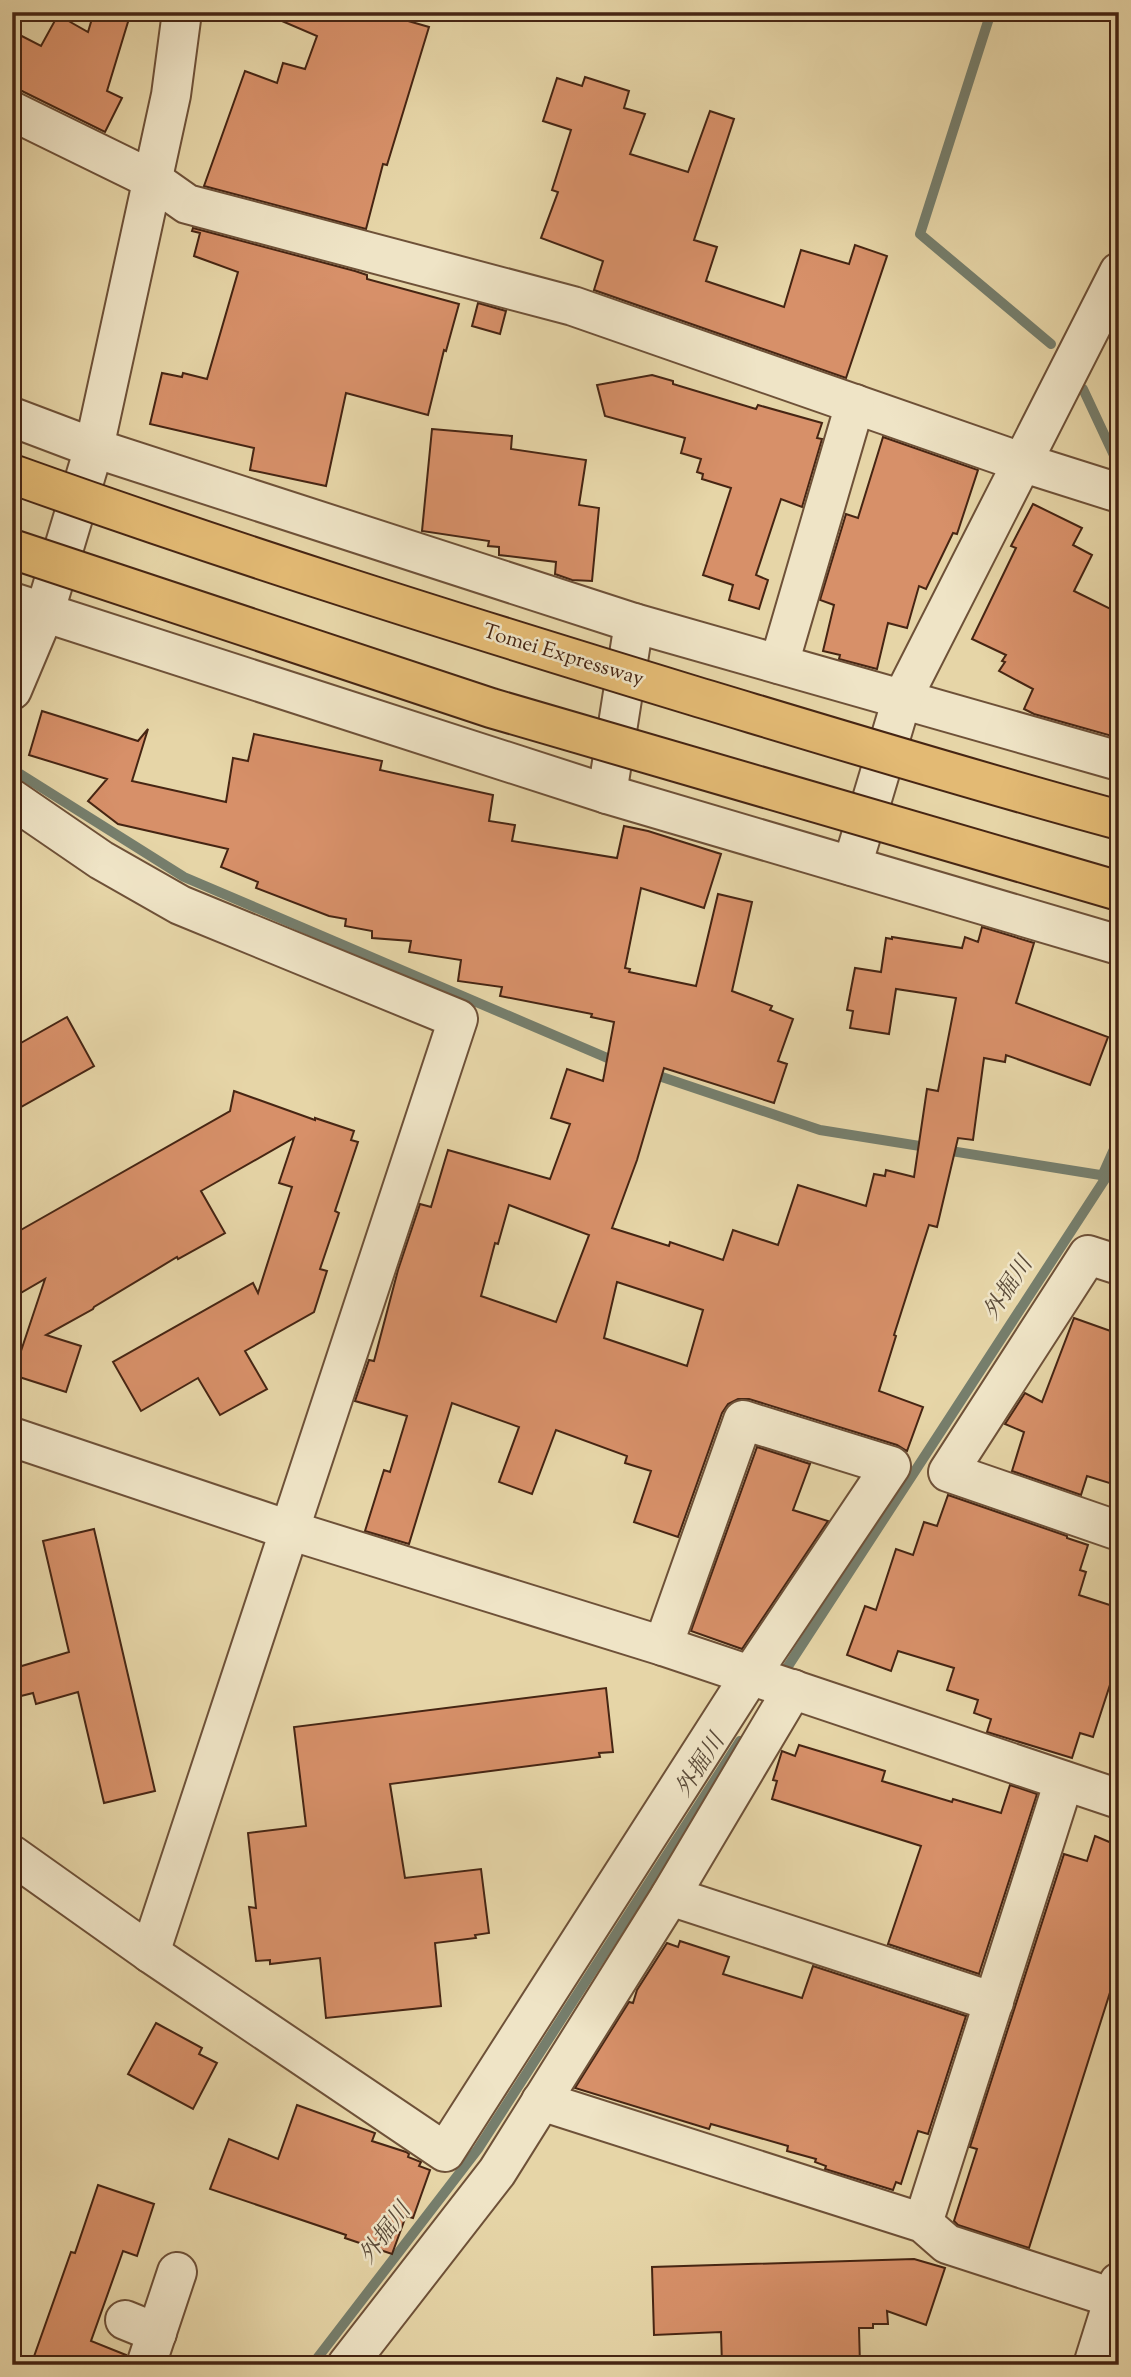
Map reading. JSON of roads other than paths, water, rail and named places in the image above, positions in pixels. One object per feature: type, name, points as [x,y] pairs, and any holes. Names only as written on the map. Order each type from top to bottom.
[{"type":"highway","name":"Tomei Expressway","points":[[12,474],[113,510],[513,641],[970,779],[1119,820]]},
{"type":"highway","points":[[12,549],[491,708],[1119,891]]},
{"type":"street","points":[[12,690],[28,608],[94,448],[171,95],[182,12]]},
{"type":"street","points":[[12,111],[153,180],[187,204],[573,306],[1021,462],[1119,493]]},
{"type":"street","points":[[852,866],[902,699],[1119,272]]},
{"type":"street","points":[[779,664],[855,404]]},
{"type":"street","points":[[12,417],[94,448],[634,623],[1119,761]]},
{"type":"street","points":[[28,608],[607,794],[1119,945]]},
{"type":"street","points":[[607,794],[634,623]]},
{"type":"street","points":[[12,799],[101,860],[180,905],[458,1018],[150,1954]]},
{"type":"street","points":[[1119,1265],[1088,1255],[948,1472],[1119,1531]]},
{"type":"street","points":[[12,1855],[150,1954],[445,2152],[750,1676],[891,1466],[743,1420],[663,1646]]},
{"type":"street","points":[[12,1437],[289,1530],[663,1646],[1119,1799]]},
{"type":"street","points":[[347,2365],[497,2172],[670,1896],[793,1689]]},
{"type":"street","points":[[923,2223],[1064,1781]]},
{"type":"street","points":[[670,1896],[994,2003]]},
{"type":"street","points":[[541,2101],[923,2223],[947,2244],[1116,2290],[1093,2365]]},
{"type":"street","points":[[450,2144],[497,2172]]},
{"type":"street","points":[[143,2339],[177,2272]]},
{"type":"waterway","points":[[991,12],[920,234],[1051,344]]},
{"type":"waterway","points":[[1083,389],[1119,466]]},
{"type":"waterway","points":[[20,774],[184,877],[619,1063]]},
{"type":"waterway","points":[[650,1073],[820,1130],[1119,1178]]},
{"type":"waterway","points":[[1102,1176],[1119,1138]]},
{"type":"waterway","name":"外掘川","points":[[781,1677],[1107,1176]]},
{"type":"waterway","name":"外掘川","points":[[312,2365],[478,2149],[740,1741]]}]
